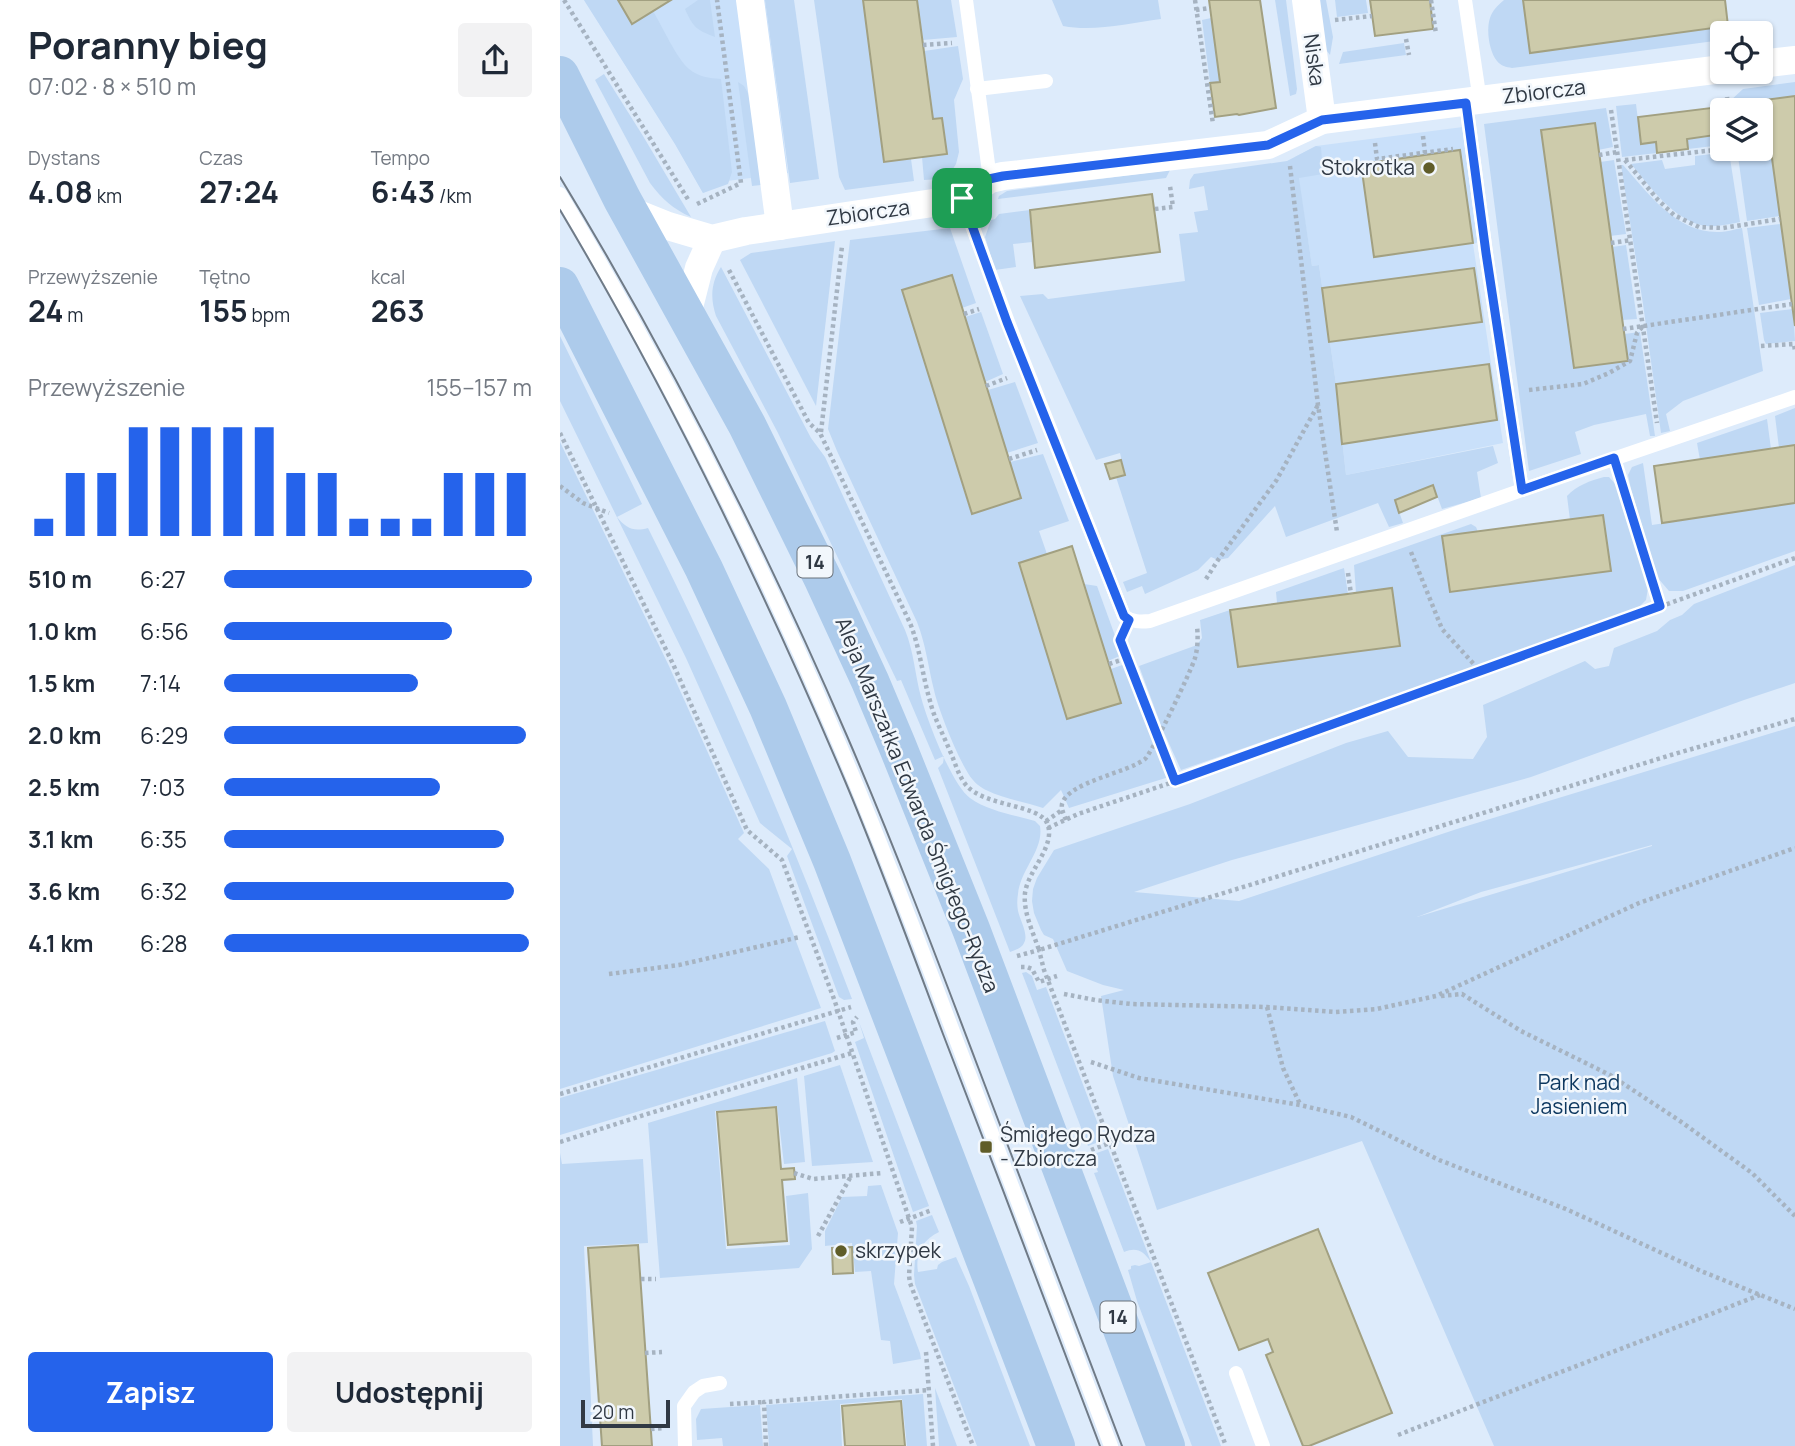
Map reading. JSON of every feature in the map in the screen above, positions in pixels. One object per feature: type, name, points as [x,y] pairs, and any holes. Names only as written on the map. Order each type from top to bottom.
[{"type":"main road","name":"Aleja Marszałka Edwarda Śmigłego-Rydza","points":[[560,75],[628,210],[747,425],[833,600],[897,745],[971,929],[1166,1446]]},
{"type":"main road","points":[[560,286],[673,506],[736,636],[801,783],[1056,1446]]},
{"type":"street","points":[[750,0],[780,226]]},
{"type":"street","name":"Niska","points":[[1306,0],[1322,120]]},
{"type":"street","points":[[1773,63],[1795,60]]},
{"type":"street","name":"Zbiorcza","points":[[628,210],[667,226],[712,239],[746,231],[962,198],[989,179],[1268,145],[1322,120],[1710,71]]},
{"type":"street","points":[[687,315],[699,268],[712,239]]},
{"type":"lane","points":[[966,0],[989,179]]},
{"type":"lane","points":[[1465,0],[1489,277],[1522,490]]},
{"type":"lane","points":[[977,89],[1046,81]]},
{"type":"lane","points":[[560,194],[663,376],[748,542],[832,725],[887,858],[1111,1446]]},
{"type":"lane","points":[[962,198],[1007,322],[1124,616],[1129,620],[1150,621],[1795,397]]},
{"type":"lane","points":[[1236,1373],[1263,1446]]},
{"type":"lane","points":[[685,1446],[684,1406],[694,1392],[703,1386],[720,1383]]},
{"type":"path","points":[[692,206],[741,183],[717,0]]},
{"type":"path","points":[[1195,0],[1213,127]]},
{"type":"path","points":[[1431,0],[1436,34]]},
{"type":"path","points":[[1196,10],[1210,8]]},
{"type":"path","points":[[1334,20],[1372,16]]},
{"type":"path","points":[[1406,39],[1409,55]]},
{"type":"path","points":[[923,45],[963,41]]},
{"type":"path","points":[[1610,102],[1617,152],[1674,215],[1699,227],[1723,228],[1780,219]]},
{"type":"path","points":[[1422,128],[1425,153]]},
{"type":"path","points":[[1374,135],[1377,159],[1464,148]]},
{"type":"path","points":[[1622,160],[1710,151]]},
{"type":"path","points":[[1599,155],[1617,152]]},
{"type":"path","points":[[1289,155],[1318,405],[1340,555],[1347,563],[1351,594]]},
{"type":"path","points":[[1622,160],[1660,443]]},
{"type":"path","points":[[1154,209],[1172,207],[1169,181]]},
{"type":"path","points":[[843,235],[820,433],[910,623],[920,652],[931,706],[960,774],[967,786],[978,794],[991,801],[1034,812],[1046,821],[1049,840],[1028,880],[1025,892],[1027,915],[1048,979],[1226,1446]]},
{"type":"path","points":[[1611,243],[1631,240]]},
{"type":"path","points":[[1623,329],[1792,304]]},
{"type":"path","points":[[964,314],[984,308]]},
{"type":"path","points":[[1519,391],[1583,384],[1609,373],[1630,361],[1637,333],[1644,326]]},
{"type":"path","points":[[1761,346],[1794,344],[1795,351]]},
{"type":"path","points":[[986,386],[1008,378]]},
{"type":"path","points":[[560,433],[673,664],[747,830],[782,860],[838,1010],[912,1227],[910,1283],[973,1446]]},
{"type":"path","points":[[1009,459],[1044,448]]},
{"type":"path","points":[[1614,458],[1660,606]]},
{"type":"path","points":[[560,486],[583,503],[610,513]]},
{"type":"path","points":[[1409,545],[1442,629],[1481,672]]},
{"type":"path","points":[[1048,828],[1078,814],[1795,558]]},
{"type":"path","points":[[1129,620],[1120,640],[1175,781]]},
{"type":"path","points":[[1109,664],[1127,658]]},
{"type":"path","points":[[1013,958],[1795,719]]},
{"type":"path","points":[[1046,821],[1062,810]]},
{"type":"path","points":[[1436,996],[1639,903],[1795,848]]},
{"type":"path","points":[[610,974],[679,965],[800,937]]},
{"type":"path","points":[[1017,969],[1032,969],[1039,982],[1057,976]]},
{"type":"path","points":[[1064,993],[1095,1000],[1131,1003],[1335,1012],[1377,1009],[1436,996],[1462,994],[1521,1031],[1610,1074],[1752,1174],[1795,1216]]},
{"type":"path","points":[[560,1094],[858,1004]]},
{"type":"path","points":[[1267,1007],[1283,1068],[1300,1105]]},
{"type":"path","points":[[836,1038],[856,1031],[854,1019],[863,1016]]},
{"type":"path","points":[[560,1142],[852,1052]]},
{"type":"path","points":[[1091,1062],[1139,1077],[1300,1105],[1351,1117],[1439,1160],[1566,1209],[1701,1271],[1795,1309]]},
{"type":"path","points":[[1086,1152],[1120,1139]]},
{"type":"path","points":[[794,1174],[813,1179],[883,1173]]},
{"type":"path","points":[[818,1236],[851,1176]]},
{"type":"path","points":[[900,1223],[931,1210]]},
{"type":"path","points":[[640,1279],[656,1279]]},
{"type":"path","points":[[1398,1435],[1760,1295]]},
{"type":"path","points":[[645,1353],[662,1352]]},
{"type":"path","points":[[926,1352],[933,1446]]},
{"type":"path","points":[[766,1446],[764,1402],[929,1390]]},
{"type":"path","points":[[651,1429],[667,1428]]},
{"type":"shaded area","points":[[584,0],[765,0],[788,173],[727,181],[703,193]]},
{"type":"shaded area","points":[[1463,127],[1479,242],[1473,244],[1503,443],[1346,475],[1319,265],[1312,266],[1295,157],[1316,146]]},
{"type":"green space","points":[[584,0],[618,0],[633,24],[653,11],[689,69],[708,78],[721,79],[732,172],[728,184],[703,193]]},
{"type":"green space","points":[[698,0],[710,0],[715,37],[703,32],[690,20],[685,9]]},
{"type":"green space","points":[[765,0],[794,0],[819,179],[790,183]]},
{"type":"green space","points":[[814,0],[863,0],[884,162],[911,159],[914,181],[845,190],[839,177]]},
{"type":"green space","points":[[917,0],[951,0],[957,37],[923,40]]},
{"type":"green space","points":[[1052,0],[1158,0],[1161,19],[1100,27],[1063,26]]},
{"type":"green space","points":[[1275,0],[1286,0],[1297,89],[1296,94],[1290,96]]},
{"type":"green space","points":[[1317,0],[1326,0],[1333,37],[1330,55],[1324,47]]},
{"type":"green space","points":[[1335,0],[1366,0],[1368,13],[1337,17]]},
{"type":"green space","points":[[1504,0],[1523,0],[1530,53],[1710,28],[1710,42],[1512,68],[1497,61],[1492,52],[1488,28],[1496,8]]},
{"type":"green space","points":[[1211,18],[1220,82],[1210,83],[1202,20]]},
{"type":"green space","points":[[1404,43],[1406,55],[1339,64],[1343,52]]},
{"type":"green space","points":[[958,46],[963,79],[954,100],[959,152],[956,164],[951,172],[940,179],[924,180],[922,157],[947,154],[933,119],[924,51]]},
{"type":"green space","points":[[604,74],[691,217],[668,203],[650,183],[595,80]]},
{"type":"green space","points":[[738,82],[749,95],[761,185],[752,186]]},
{"type":"green space","points":[[1795,82],[1795,96],[1773,99],[1733,98],[1743,89]]},
{"type":"green space","points":[[1636,104],[1641,144],[1656,142],[1657,153],[1622,157],[1616,106]]},
{"type":"green space","points":[[1606,108],[1613,147],[1598,150],[1594,123],[1542,130],[1574,368],[1627,361],[1624,334],[1640,332],[1655,436],[1650,436],[1646,414],[1594,425],[1575,432],[1581,454],[1529,471],[1484,124]]},
{"type":"green space","points":[[1710,136],[1710,146],[1688,149],[1687,139]]},
{"type":"green space","points":[[1316,146],[1321,147],[1323,174],[1299,178],[1312,266],[1319,265],[1346,475],[1493,446],[1498,463],[1477,472],[1481,498],[1442,509],[1433,485],[1395,500],[1403,523],[1389,527],[1378,503],[1286,537],[1275,506],[1228,558],[1218,560],[1211,557],[1198,570],[1145,594],[1142,586],[1127,592],[1123,582],[1147,573],[1116,477],[1125,474],[1120,453],[1096,460],[1020,296],[1043,294],[1048,299],[1185,281],[1179,234],[1198,232],[1194,212],[1208,210],[1204,186],[1189,189],[1194,174],[1287,161]]},
{"type":"green space","points":[[1710,154],[1710,161],[1730,161],[1740,222],[1707,226],[1684,218],[1655,193],[1631,164],[1662,160],[1665,169],[1695,165],[1695,156]]},
{"type":"green space","points":[[1614,160],[1626,234],[1610,236],[1600,162]]},
{"type":"green space","points":[[1739,161],[1772,161],[1780,216],[1747,221]]},
{"type":"green space","points":[[1621,165],[1665,210],[1690,226],[1720,232],[1742,228],[1763,371],[1683,401],[1666,414],[1670,431],[1661,433],[1643,304]]},
{"type":"green space","points":[[1170,170],[1166,178],[998,199],[1007,191]]},
{"type":"green space","points":[[1030,210],[1032,242],[1013,244],[1016,267],[995,270],[985,237],[991,220],[999,214]]},
{"type":"green space","points":[[1781,224],[1791,299],[1759,305],[1747,228]]},
{"type":"green space","points":[[950,228],[976,303],[962,308],[951,275],[902,290],[971,513],[1021,498],[1010,462],[1043,454],[1069,521],[1039,531],[1047,554],[1019,563],[1067,719],[1121,703],[1111,669],[1125,664],[1169,777],[1069,808],[1061,790],[1043,808],[986,790],[968,773],[940,710],[917,622],[828,429],[850,240]]},
{"type":"green space","points":[[835,241],[816,406],[740,260],[751,253]]},
{"type":"green space","points":[[1626,245],[1637,319],[1622,320],[1612,247]]},
{"type":"green space","points":[[721,267],[811,438],[825,457],[905,630],[924,707],[943,756],[935,760],[901,680],[897,681],[778,433],[716,316],[712,291]]},
{"type":"green space","points":[[1793,309],[1795,341],[1766,344],[1760,313]]},
{"type":"green space","points":[[981,312],[1003,374],[985,382],[965,317]]},
{"type":"green space","points":[[560,336],[642,504],[617,517],[630,528],[648,528],[756,760],[805,879],[852,999],[844,1000],[839,997],[787,856],[792,849],[760,823],[686,658],[560,401]]},
{"type":"green space","points":[[1015,382],[1038,443],[1007,453],[988,390]]},
{"type":"green space","points":[[1795,408],[1795,445],[1779,448],[1775,416]]},
{"type":"green space","points":[[1767,419],[1771,449],[1700,460],[1697,443]]},
{"type":"green space","points":[[560,442],[669,666],[744,833],[738,839],[769,869],[821,1008],[560,1089]]},
{"type":"green space","points":[[1643,463],[1652,525],[1795,503],[1795,551],[1683,591],[1669,591],[1657,577],[1628,475],[1632,467]]},
{"type":"green space","points":[[1609,477],[1618,487],[1648,588],[1646,600],[1638,608],[1181,770],[1139,666],[1197,645],[1202,638],[1200,620],[1230,610],[1238,667],[1400,645],[1392,588],[1356,593],[1354,565],[1471,524],[1478,532],[1443,536],[1450,592],[1611,571],[1603,515],[1570,520],[1567,496],[1579,486]]},
{"type":"green space","name":"Park nad Jasieniem","points":[[1795,565],[1795,683],[1531,777],[1232,860],[1134,892],[1239,901],[1457,829],[1795,726],[1795,1446],[1494,1446],[1362,1141],[1157,1210],[1113,1076],[1101,996],[1124,990],[1067,971],[1053,939],[1044,935],[1041,930],[1034,913],[1033,889],[1054,850],[1190,804],[1346,743],[1388,731],[1408,757],[1473,759],[1487,737],[1483,705],[1585,661],[1595,669],[1609,666],[1614,648],[1657,631],[1694,604]],"holes":[[[1652,846],[1417,917],[1481,892]]]},
{"type":"green space","points":[[1344,568],[1348,594],[1277,603],[1276,592]]},
{"type":"green space","points":[[1084,584],[1097,586],[1122,655],[1108,661]]},
{"type":"green space","points":[[944,757],[956,780],[970,798],[993,809],[1035,821],[1040,826],[1039,843],[1020,885],[1017,902],[1025,940],[1022,946],[1010,952],[938,768]]},
{"type":"green space","points":[[1026,972],[1032,976],[1037,990],[1046,987],[1104,1140],[1088,1146],[1022,973]]},
{"type":"green space","points":[[825,1021],[835,1051],[832,1053],[560,1135],[560,1098]]},
{"type":"green space","points":[[859,1022],[929,1206],[913,1212],[855,1042],[864,1038]]},
{"type":"green space","points":[[840,1065],[873,1162],[812,1166],[804,1076]]},
{"type":"green space","points":[[797,1078],[805,1162],[784,1164],[777,1106],[715,1111],[726,1249],[790,1245],[786,1196],[808,1193],[812,1249],[799,1268],[660,1278],[648,1123]]},
{"type":"green space","points":[[1108,1149],[1151,1262],[1139,1251],[1124,1252],[1094,1173],[1098,1172],[1091,1155]]},
{"type":"green space","points":[[560,1153],[562,1164],[643,1159],[648,1243],[584,1246],[593,1446],[560,1446]]},
{"type":"green space","points":[[881,1185],[898,1233],[894,1284],[921,1359],[893,1364],[890,1341],[881,1340],[871,1271],[855,1272],[852,1243],[825,1246],[825,1231],[842,1197],[867,1196],[868,1186]]},
{"type":"green space","points":[[932,1215],[939,1232],[921,1248],[918,1272],[937,1269],[942,1262],[956,1257],[1030,1446],[977,1446],[915,1284],[916,1221]]},
{"type":"green space","points":[[1151,1262],[1221,1446],[1192,1446],[1137,1301],[1128,1270],[1131,1266]]},
{"type":"green space","points":[[935,1388],[957,1446],[939,1446]]},
{"type":"green space","points":[[923,1394],[927,1446],[907,1446],[902,1399],[840,1404],[842,1446],[769,1446],[766,1405]]},
{"type":"green space","points":[[760,1405],[763,1446],[723,1446],[722,1438],[697,1440],[696,1419],[701,1409]]},
{"type":"building","points":[[618,0],[671,0],[632,24]]},
{"type":"building","points":[[863,0],[917,0],[933,119],[942,118],[947,154],[884,162]]},
{"type":"building","points":[[1209,0],[1260,0],[1276,108],[1215,117],[1210,83],[1220,82]]},
{"type":"building","points":[[1370,0],[1430,0],[1433,29],[1375,36]]},
{"type":"building","points":[[1523,0],[1725,0],[1727,21],[1710,21],[1710,28],[1530,53]]},
{"type":"building","points":[[1795,96],[1795,326],[1772,161],[1773,99]]},
{"type":"building","points":[[1710,108],[1710,136],[1687,139],[1688,149],[1657,153],[1656,142],[1641,144],[1638,117]]},
{"type":"building","points":[[1595,123],[1628,361],[1574,368],[1541,130]]},
{"type":"building","points":[[1460,150],[1473,243],[1374,257],[1361,164]]},
{"type":"building","points":[[1152,194],[1160,252],[1035,268],[1030,210]]},
{"type":"building","points":[[1474,268],[1482,322],[1329,342],[1322,288]]},
{"type":"building","points":[[952,275],[1021,498],[972,514],[902,290]]},
{"type":"building","points":[[1489,364],[1497,420],[1342,444],[1336,384]]},
{"type":"building","points":[[1795,445],[1795,503],[1662,523],[1654,466]]},
{"type":"building","points":[[1121,460],[1125,475],[1110,479],[1105,464]]},
{"type":"building","points":[[1433,485],[1437,497],[1399,513],[1395,500]]},
{"type":"building","points":[[1603,515],[1611,571],[1450,592],[1442,536]]},
{"type":"building","points":[[1072,546],[1121,703],[1067,719],[1019,563]]},
{"type":"building","points":[[1392,588],[1400,646],[1238,667],[1230,610]]},
{"type":"building","points":[[776,1107],[781,1169],[794,1168],[795,1179],[782,1180],[787,1241],[728,1245],[717,1112]]},
{"type":"building","points":[[1318,1229],[1392,1413],[1303,1446],[1266,1355],[1273,1352],[1268,1339],[1239,1350],[1208,1273]]},
{"type":"building","points":[[638,1245],[652,1446],[602,1446],[588,1248]]},
{"type":"building","points":[[852,1247],[853,1273],[833,1274],[832,1248]]},
{"type":"building","points":[[901,1401],[905,1446],[845,1446],[842,1406]]},
{"type":"tram line","points":[[560,177],[677,382],[748,522],[815,664],[914,901],[1122,1446]]},
{"type":"tram line","points":[[560,210],[639,349],[712,491],[781,635],[845,781],[1100,1446]]},
{"type":"place","name":"Stokrotka","points":[[1429,168]]},
{"type":"place","name":"Śmigłego Rydza - Zbiorcza","points":[[986,1147]]},
{"type":"place","name":"skrzypek","points":[[841,1251]]},
{"type":"route","points":[[1466,103],[1522,490],[1614,458],[1660,606],[1175,781],[1120,640],[1129,620],[1124,616],[1007,322],[962,198],[989,179],[1003,176],[1268,145],[1322,120],[1466,103]]}]
